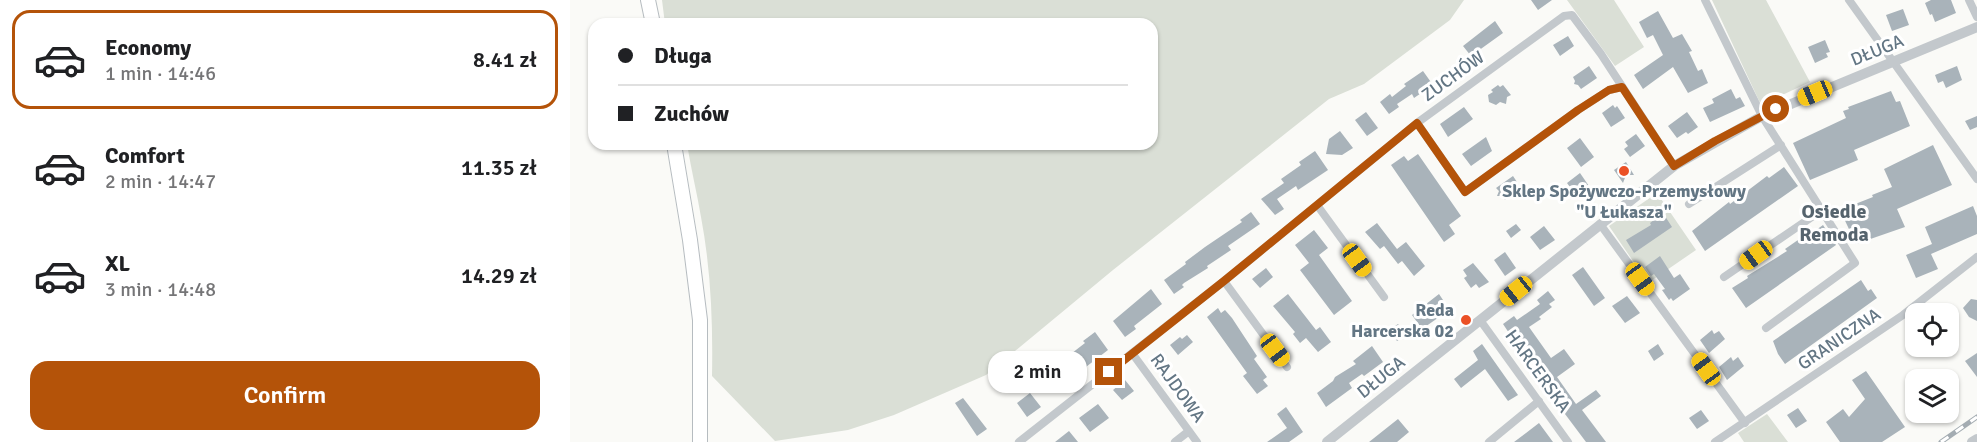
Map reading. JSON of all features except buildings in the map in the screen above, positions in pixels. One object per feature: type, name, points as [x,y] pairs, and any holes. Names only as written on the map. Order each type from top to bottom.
[{"type":"main road","points":[[640,0],[643,18]]},
{"type":"main road","points":[[648,0],[652,18]]},
{"type":"main road","points":[[667,150],[684,255],[699,390]]},
{"type":"main road","points":[[675,150],[700,320],[700,442]]},
{"type":"street","points":[[1705,0],[1762,116],[1855,263],[1766,328]]},
{"type":"street","points":[[1849,0],[1976,175]]},
{"type":"street","points":[[1969,0],[1977,17]]},
{"type":"street","name":"ZUCHÓW","points":[[1019,442],[1224,281],[1417,123],[1564,16],[1572,15],[1674,166]]},
{"type":"street","name":"DŁUGA","points":[[1327,442],[1674,166],[1762,116],[1977,27]]},
{"type":"street","points":[[1417,123],[1465,192],[1578,110],[1609,90],[1622,87]]},
{"type":"street","points":[[1689,204],[1781,145]]},
{"type":"street","points":[[1317,205],[1384,297]]},
{"type":"street","points":[[1724,278],[1822,210]]},
{"type":"street","points":[[1600,225],[1745,423]]},
{"type":"street","name":"GRANICZNA","points":[[1715,442],[1903,315],[1977,257]]},
{"type":"street","points":[[1224,281],[1287,367]]},
{"type":"street","name":"HARCERSKA","points":[[1480,320],[1568,442]]},
{"type":"street","name":"RAJDOWA","points":[[1132,353],[1197,442]]},
{"type":"street","points":[[1489,442],[1539,401]]},
{"type":"street","points":[[1175,442],[1189,431]]},
{"type":"street","points":[[1972,442],[1977,439]]},
{"type":"shaded area","points":[[662,0],[1464,0],[1450,20],[1364,84],[1329,99],[1113,270],[986,375],[894,415],[848,430],[775,441],[712,376],[712,316],[707,257],[688,150],[1158,150],[1158,18],[664,18]]},
{"type":"shaded area","points":[[1567,0],[1614,0],[1644,47],[1615,66]]},
{"type":"shaded area","points":[[1712,0],[1766,0],[1810,82],[1761,105]]},
{"type":"shaded area","points":[[1657,193],[1696,250],[1648,283],[1609,226]]},
{"type":"shaded area","points":[[1767,414],[1788,442],[1744,442],[1738,433]]},
{"type":"railway","points":[[1941,442],[1977,417]]},
{"type":"place","name":"Sklep Spożywczo-Przemysłowy \"U Łukasza\"","points":[[1624,171]]},
{"type":"place","name":"Reda Harcerska 02","points":[[1466,320]]},
{"type":"district","name":"Osiedle Remoda","points":[[1834,222]]},
{"type":"route","points":[[1109,372],[1417,123],[1465,192],[1609,90],[1622,87],[1674,166],[1715,141],[1776,109]]}]
